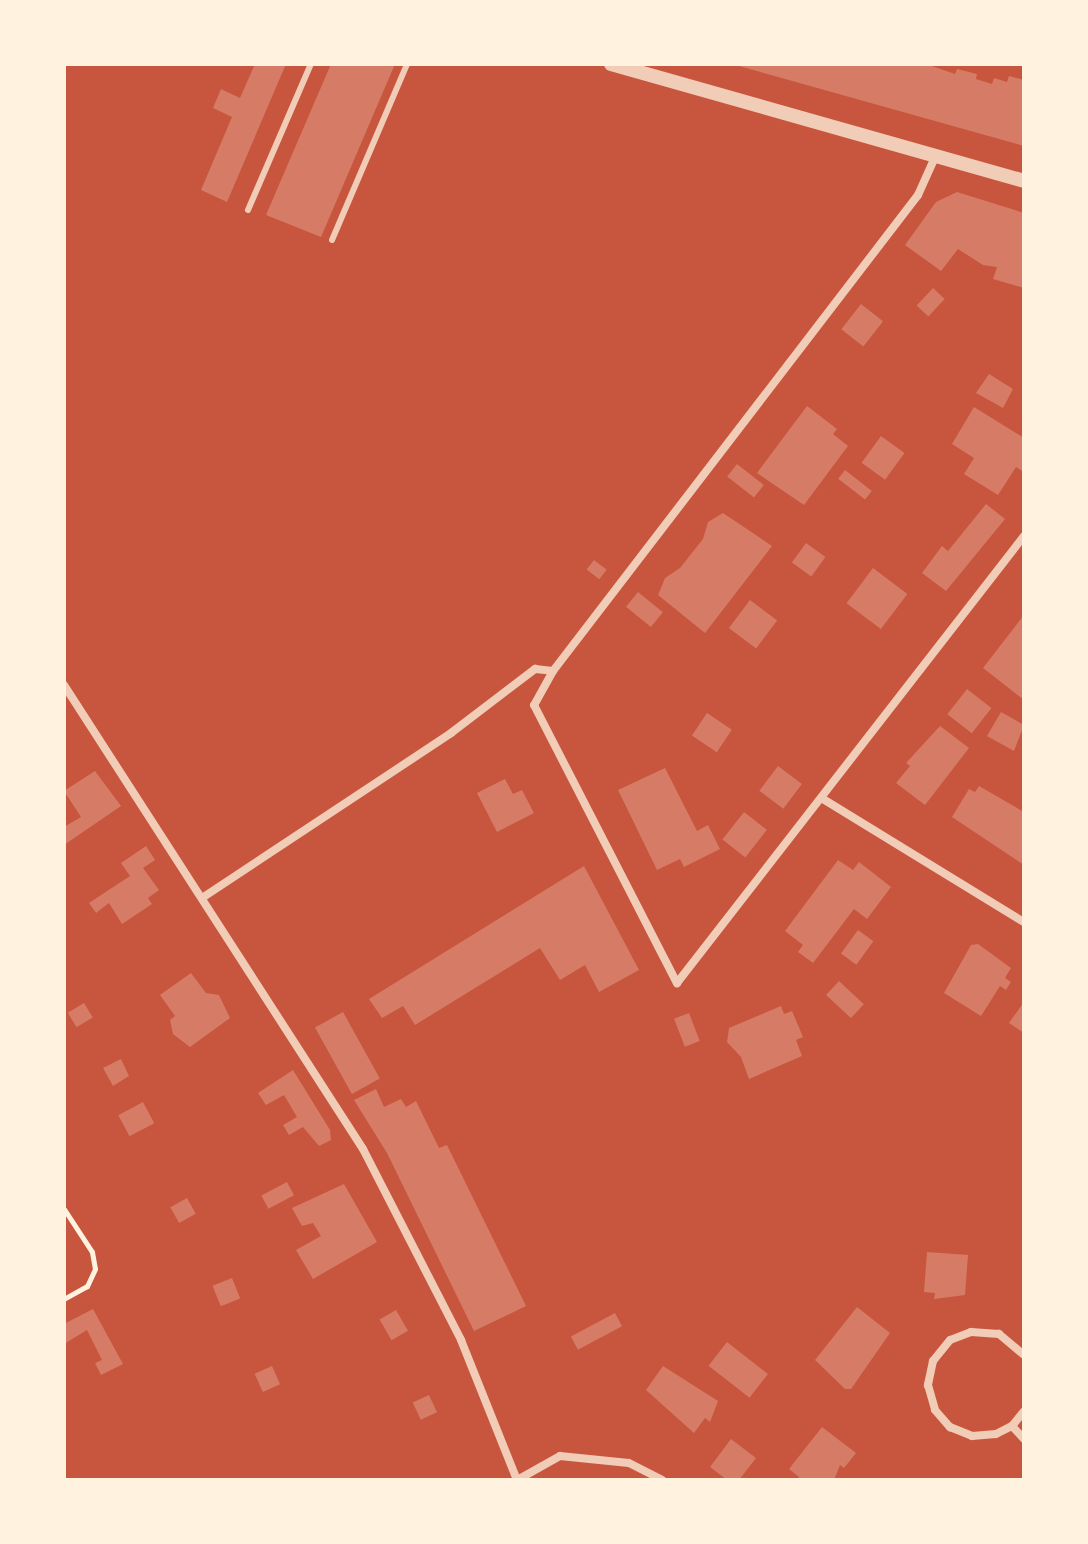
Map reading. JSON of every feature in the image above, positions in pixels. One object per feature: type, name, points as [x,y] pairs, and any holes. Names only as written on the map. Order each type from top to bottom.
[{"type":"street","points":[[611,64],[1024,181]]},
{"type":"street","points":[[936,154],[918,195],[553,671],[534,705],[677,983],[823,799],[1024,536]]},
{"type":"street","points":[[205,896],[451,733],[535,669],[553,671]]},
{"type":"street","points":[[64,685],[205,896],[363,1149],[461,1340],[518,1479],[560,1456],[629,1463],[662,1480]]},
{"type":"street","points":[[823,799],[1024,922]]},
{"type":"street","points":[[1024,1355],[999,1334],[971,1332],[950,1340],[941,1351],[928,1385],[935,1410],[950,1427],[972,1436],[996,1434],[1012,1426],[1024,1411]]},
{"type":"street","points":[[1012,1426],[1024,1439]]},
{"type":"lane","points":[[248,210],[311,64]]},
{"type":"lane","points":[[332,240],[407,64]]},
{"type":"path","points":[[64,1209],[92,1252],[95,1269],[87,1286],[64,1299]]},
{"type":"building","points":[[255,64],[286,64],[227,202],[201,190],[232,117],[213,108],[221,89],[240,98]]},
{"type":"building","points":[[331,64],[395,64],[321,237],[266,215]]},
{"type":"building","points":[[732,64],[926,64],[955,74],[957,69],[977,74],[976,79],[992,84],[994,78],[1007,82],[1009,76],[1024,80],[1024,146]]},
{"type":"building","points":[[957,192],[1024,213],[1024,288],[993,279],[997,267],[983,265],[958,249],[941,271],[905,245],[936,202]]},
{"type":"building","points":[[933,288],[945,299],[928,316],[917,306]]},
{"type":"building","points":[[861,304],[883,321],[863,346],[841,329]]},
{"type":"building","points":[[989,374],[1013,389],[1003,408],[976,393]]},
{"type":"building","points":[[807,406],[837,429],[833,434],[848,446],[804,505],[757,473]]},
{"type":"building","points":[[974,407],[1024,438],[1024,472],[1016,467],[998,495],[964,474],[974,458],[952,444]]},
{"type":"building","points":[[881,436],[904,453],[885,480],[862,463]]},
{"type":"building","points":[[737,464],[764,485],[754,498],[727,477]]},
{"type":"building","points":[[845,470],[872,491],[865,500],[838,479]]},
{"type":"building","points":[[986,504],[1005,519],[946,591],[922,573],[942,546],[948,551]]},
{"type":"building","points":[[723,513],[772,546],[705,633],[658,595],[665,578],[680,568],[703,539],[708,522]]},
{"type":"building","points":[[806,543],[825,557],[811,577],[792,562]]},
{"type":"building","points":[[594,560],[607,570],[599,579],[587,569]]},
{"type":"building","points":[[873,568],[907,594],[881,629],[847,603]]},
{"type":"building","points":[[638,592],[663,612],[651,627],[626,607]]},
{"type":"building","points":[[750,600],[777,620],[756,648],[729,628]]},
{"type":"building","points":[[1024,615],[1024,700],[983,668]]},
{"type":"building","points":[[967,689],[991,708],[972,733],[947,714]]},
{"type":"building","points":[[1001,712],[1024,725],[1014,751],[987,736]]},
{"type":"building","points":[[707,713],[732,730],[717,752],[692,735]]},
{"type":"building","points":[[940,726],[969,748],[925,805],[896,783],[910,766],[906,763]]},
{"type":"building","points":[[778,766],[802,784],[783,809],[759,791]]},
{"type":"building","points":[[665,768],[697,831],[708,825],[720,849],[684,867],[680,859],[657,870],[618,790]]},
{"type":"building","points":[[95,771],[121,806],[64,845],[64,827],[81,817],[64,791]]},
{"type":"building","points":[[505,779],[513,794],[522,790],[534,813],[497,832],[477,793]]},
{"type":"building","points":[[979,786],[1024,812],[1024,865],[952,817],[969,789],[975,792]]},
{"type":"building","points":[[744,812],[767,830],[745,857],[722,840]]},
{"type":"building","points":[[146,846],[155,860],[143,868],[159,890],[148,898],[152,904],[122,924],[109,903],[96,913],[89,903],[130,876],[121,863]]},
{"type":"building","points":[[838,860],[853,870],[859,862],[891,887],[867,919],[854,909],[813,963],[798,952],[803,945],[785,931]]},
{"type":"building","points":[[584,866],[639,970],[599,992],[585,965],[560,980],[540,948],[415,1025],[403,1006],[382,1018],[369,999]]},
{"type":"building","points":[[858,930],[873,941],[856,965],[841,953]]},
{"type":"building","points":[[978,944],[1011,968],[1005,978],[1011,982],[1006,990],[1000,986],[981,1016],[944,993],[971,945]]},
{"type":"building","points":[[191,973],[206,993],[219,995],[230,1018],[190,1047],[173,1034],[170,1020],[175,1016],[160,995]]},
{"type":"building","points":[[839,981],[864,1004],[851,1018],[826,995]]},
{"type":"building","points":[[1024,1002],[1024,1033],[1009,1023]]},
{"type":"building","points":[[84,1003],[93,1018],[76,1027],[68,1013]]},
{"type":"building","points":[[781,1006],[784,1014],[792,1011],[803,1037],[796,1040],[802,1056],[749,1079],[741,1057],[727,1042],[729,1028]]},
{"type":"building","points":[[343,1012],[380,1078],[352,1094],[315,1028]]},
{"type":"building","points":[[689,1013],[700,1041],[685,1047],[674,1019]]},
{"type":"building","points":[[121,1059],[129,1076],[113,1086],[103,1068]]},
{"type":"building","points":[[293,1070],[330,1130],[331,1140],[319,1146],[303,1127],[289,1135],[283,1125],[297,1117],[284,1095],[266,1105],[258,1093]]},
{"type":"building","points":[[376,1089],[384,1107],[401,1099],[406,1107],[416,1101],[439,1148],[447,1145],[526,1306],[474,1331],[387,1153],[354,1100]]},
{"type":"building","points":[[143,1102],[154,1123],[130,1136],[118,1115]]},
{"type":"building","points":[[287,1182],[294,1195],[268,1209],[261,1196]]},
{"type":"building","points":[[344,1184],[377,1242],[313,1279],[296,1250],[321,1236],[313,1223],[302,1226],[292,1208]]},
{"type":"building","points":[[187,1198],[196,1214],[179,1223],[170,1207]]},
{"type":"building","points":[[927,1252],[968,1255],[965,1295],[934,1299],[935,1293],[924,1292]]},
{"type":"building","points":[[232,1278],[240,1298],[221,1306],[213,1286]]},
{"type":"building","points":[[857,1307],[890,1333],[851,1389],[845,1389],[815,1360]]},
{"type":"building","points":[[93,1309],[123,1364],[101,1375],[95,1363],[102,1360],[87,1330],[64,1344],[64,1324]]},
{"type":"building","points":[[396,1310],[408,1331],[392,1340],[380,1320]]},
{"type":"building","points":[[615,1313],[622,1326],[578,1350],[571,1336]]},
{"type":"building","points":[[727,1342],[768,1374],[750,1398],[709,1366]]},
{"type":"building","points":[[272,1366],[280,1384],[263,1392],[255,1374]]},
{"type":"building","points":[[663,1366],[718,1401],[710,1422],[705,1418],[694,1433],[646,1390]]},
{"type":"building","points":[[429,1395],[437,1412],[421,1420],[413,1403]]},
{"type":"building","points":[[822,1427],[856,1453],[844,1468],[840,1465],[834,1480],[796,1480],[799,1477],[789,1469]]},
{"type":"building","points":[[731,1439],[756,1458],[739,1480],[727,1480],[710,1467]]}]
